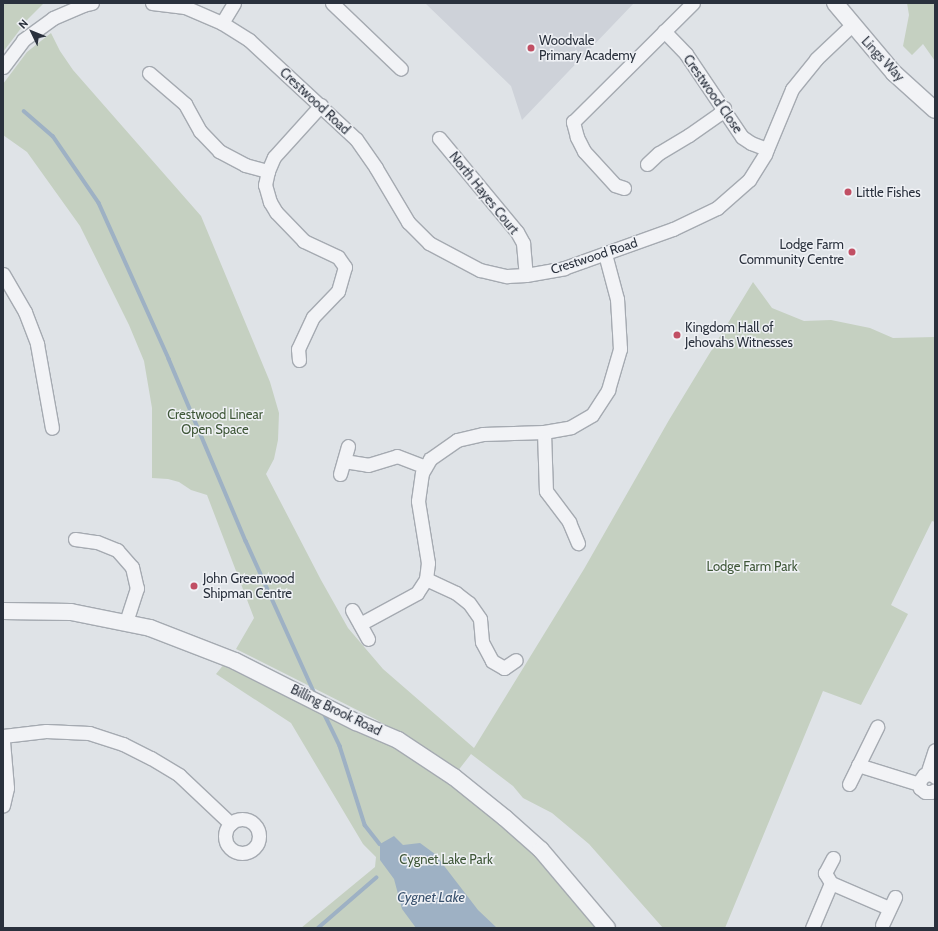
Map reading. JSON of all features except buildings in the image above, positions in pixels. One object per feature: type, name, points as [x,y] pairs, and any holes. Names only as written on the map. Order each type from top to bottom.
[{"type":"street","name":"Crestwood Road","points":[[152,3],[185,7],[222,23],[249,40],[356,138],[376,168],[408,222],[429,244],[480,270],[507,276],[526,275],[564,268],[672,229],[717,208],[749,180],[767,149],[792,88],[816,59],[852,25]]},
{"type":"street","points":[[222,23],[234,3]]},
{"type":"street","points":[[332,3],[401,68]]},
{"type":"street","points":[[624,188],[615,185],[584,151],[577,137],[573,122],[693,3]]},
{"type":"street","name":"Lings Way","points":[[835,3],[852,25],[894,72],[935,110]]},
{"type":"street","points":[[3,67],[23,40],[53,18],[86,4]]},
{"type":"street","name":"Crestwood Close","points":[[664,31],[686,54],[724,108],[742,137],[751,143],[767,149]]},
{"type":"street","points":[[149,73],[185,104],[200,131],[219,151],[245,165],[268,171]]},
{"type":"street","points":[[299,360],[298,349],[313,317],[338,291],[345,267],[338,257],[304,241],[276,212],[270,202],[265,185],[268,171],[274,157],[321,105]]},
{"type":"street","points":[[647,164],[659,153],[719,114],[724,108]]},
{"type":"street","name":"North Hayes Court","points":[[439,138],[517,232],[523,242],[526,275]]},
{"type":"street","points":[[360,624],[417,593],[426,579],[428,564],[418,501],[422,473],[430,459],[457,440],[483,434],[544,432],[571,427],[592,415],[608,390],[620,349],[618,298],[605,254]]},
{"type":"street","points":[[3,274],[25,312],[37,344],[52,428]]},
{"type":"street","points":[[544,432],[546,492],[569,522],[578,544]]},
{"type":"street","points":[[340,474],[348,446]]},
{"type":"street","points":[[344,461],[368,465],[397,456],[425,467]]},
{"type":"street","points":[[75,539],[97,542],[117,550],[132,567],[136,588],[126,622]]},
{"type":"street","points":[[426,579],[456,593],[469,603],[480,619],[482,642],[492,661],[504,668],[516,660]]},
{"type":"street","points":[[352,610],[368,639]]},
{"type":"street","name":"Billing Brook Road","points":[[3,611],[71,612],[150,628],[235,660],[327,707],[398,740],[460,782],[505,818],[541,850],[607,928]]},
{"type":"street","points":[[849,784],[877,727]]},
{"type":"street","points":[[3,736],[46,731],[89,733],[123,744],[151,758],[179,775],[231,824]]},
{"type":"street","points":[[3,741],[7,788],[3,806]]},
{"type":"street","points":[[919,784],[922,776],[931,775],[935,750]]},
{"type":"street","points":[[858,765],[919,784],[925,792],[935,790]]},
{"type":"street","points":[[834,858],[826,873],[831,883],[892,902],[882,925]]},
{"type":"street","points":[[812,928],[831,883]]},
{"type":"shaded area","name":"Woodvale Primary Academy","points":[[425,3],[634,3],[522,120],[511,86]]},
{"type":"green space","points":[[3,3],[44,3],[28,19],[3,52]]},
{"type":"green space","points":[[907,3],[935,3],[935,61],[923,44],[912,55],[903,46],[909,15]]},
{"type":"green space","name":"Lodge Farm Park","points":[[51,33],[60,51],[73,70],[201,216],[270,382],[279,413],[278,440],[274,459],[266,474],[321,580],[348,628],[383,669],[474,748],[584,569],[669,420],[753,282],[772,308],[804,321],[831,320],[870,328],[893,338],[935,337],[935,522],[932,521],[891,605],[908,614],[861,705],[823,691],[725,928],[663,928],[589,844],[552,813],[523,798],[513,786],[471,754],[457,772],[377,720],[236,649],[254,618],[207,495],[191,490],[179,482],[168,479],[152,478],[152,408],[144,361],[129,325],[80,226],[27,152],[3,135],[3,84],[27,52]]},
{"type":"green space","name":"Cygnet Lake Park","points":[[229,658],[356,722],[505,818],[607,928],[301,928],[375,867],[376,857],[363,844],[291,723],[216,674]]},
{"type":"water","name":"Cygnet Lake","points":[[394,836],[403,845],[420,843],[435,854],[478,910],[497,928],[416,928],[402,909],[394,879],[380,860],[380,844]]},
{"type":"waterway","points":[[24,111],[53,136],[99,203],[169,359],[246,541],[316,696]]},
{"type":"waterway","points":[[324,713],[340,746],[365,825],[380,844]]},
{"type":"waterway","points":[[318,928],[376,878]]},
{"type":"place","name":"Woodvale Primary Academy","points":[[531,48]]},
{"type":"place","name":"Little Fishes","points":[[848,192]]},
{"type":"place","name":"Lodge Farm Community Centre","points":[[852,252]]},
{"type":"place","name":"Kingdom Hall of Jehovahs Witnesses","points":[[677,335]]},
{"type":"place","name":"John Greenwood Shipman Centre","points":[[194,586]]},
{"type":"park label","name":"Crestwood Linear Open Space","points":[[215,422]]}]
